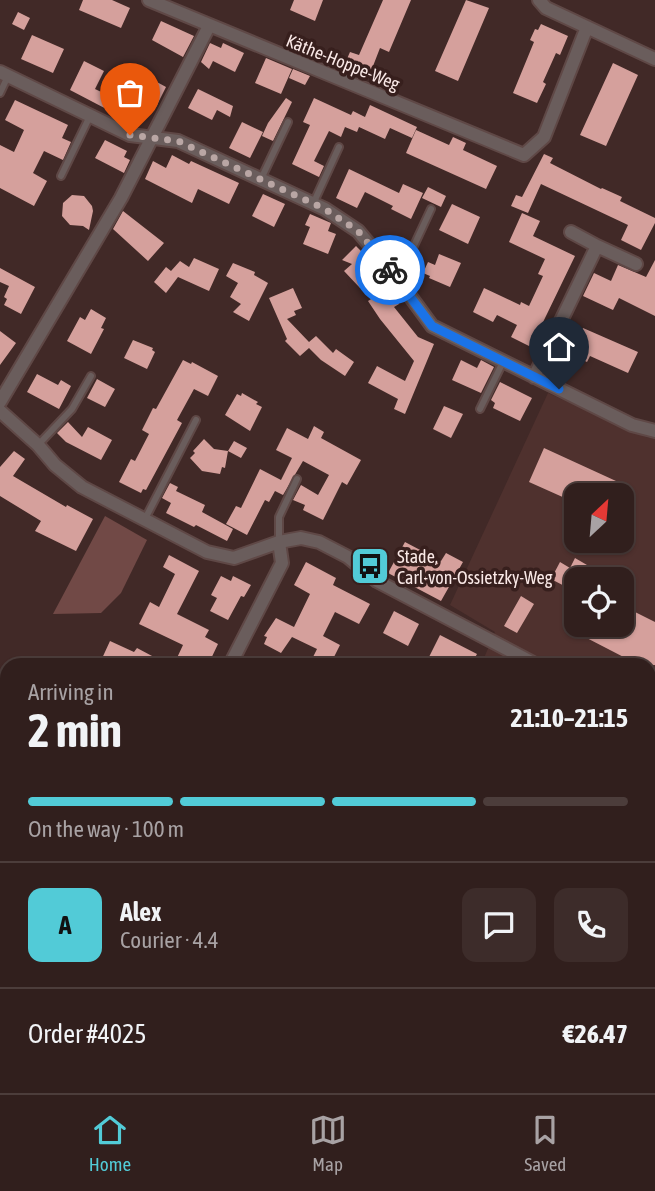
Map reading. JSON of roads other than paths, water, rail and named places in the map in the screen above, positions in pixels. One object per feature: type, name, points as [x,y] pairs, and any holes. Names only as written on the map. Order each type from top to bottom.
[{"type":"street","name":"Käthe-Hoppe-Weg","points":[[149,0],[524,155],[544,137],[587,27]]},
{"type":"street","points":[[539,0],[545,8],[655,59]]},
{"type":"street","points":[[0,402],[121,198],[209,26]]},
{"type":"street","points":[[4,74],[130,135],[178,141],[313,204],[358,231],[432,326],[632,425],[655,430]]},
{"type":"street","points":[[571,232],[636,264]]},
{"type":"street","points":[[534,377],[597,246]]},
{"type":"street","points":[[0,411],[37,444],[55,466],[82,486],[207,552],[234,558],[279,542],[301,538],[319,542],[348,557],[377,581],[524,658]]},
{"type":"street","points":[[234,658],[282,563],[279,542]]},
{"type":"lane","points":[[0,93],[4,74]]},
{"type":"lane","points":[[61,176],[90,116]]},
{"type":"lane","points":[[261,179],[288,122]]},
{"type":"lane","points":[[313,204],[339,147]]},
{"type":"lane","points":[[398,279],[431,209]]},
{"type":"lane","points":[[480,409],[503,362]]},
{"type":"lane","points":[[37,444],[72,409],[91,376]]},
{"type":"lane","points":[[144,520],[196,420]]},
{"type":"lane","points":[[279,542],[279,517],[297,479]]},
{"type":"place","name":"Stade, Carl-von-Ossietzky-Weg","points":[[370,566]]}]
